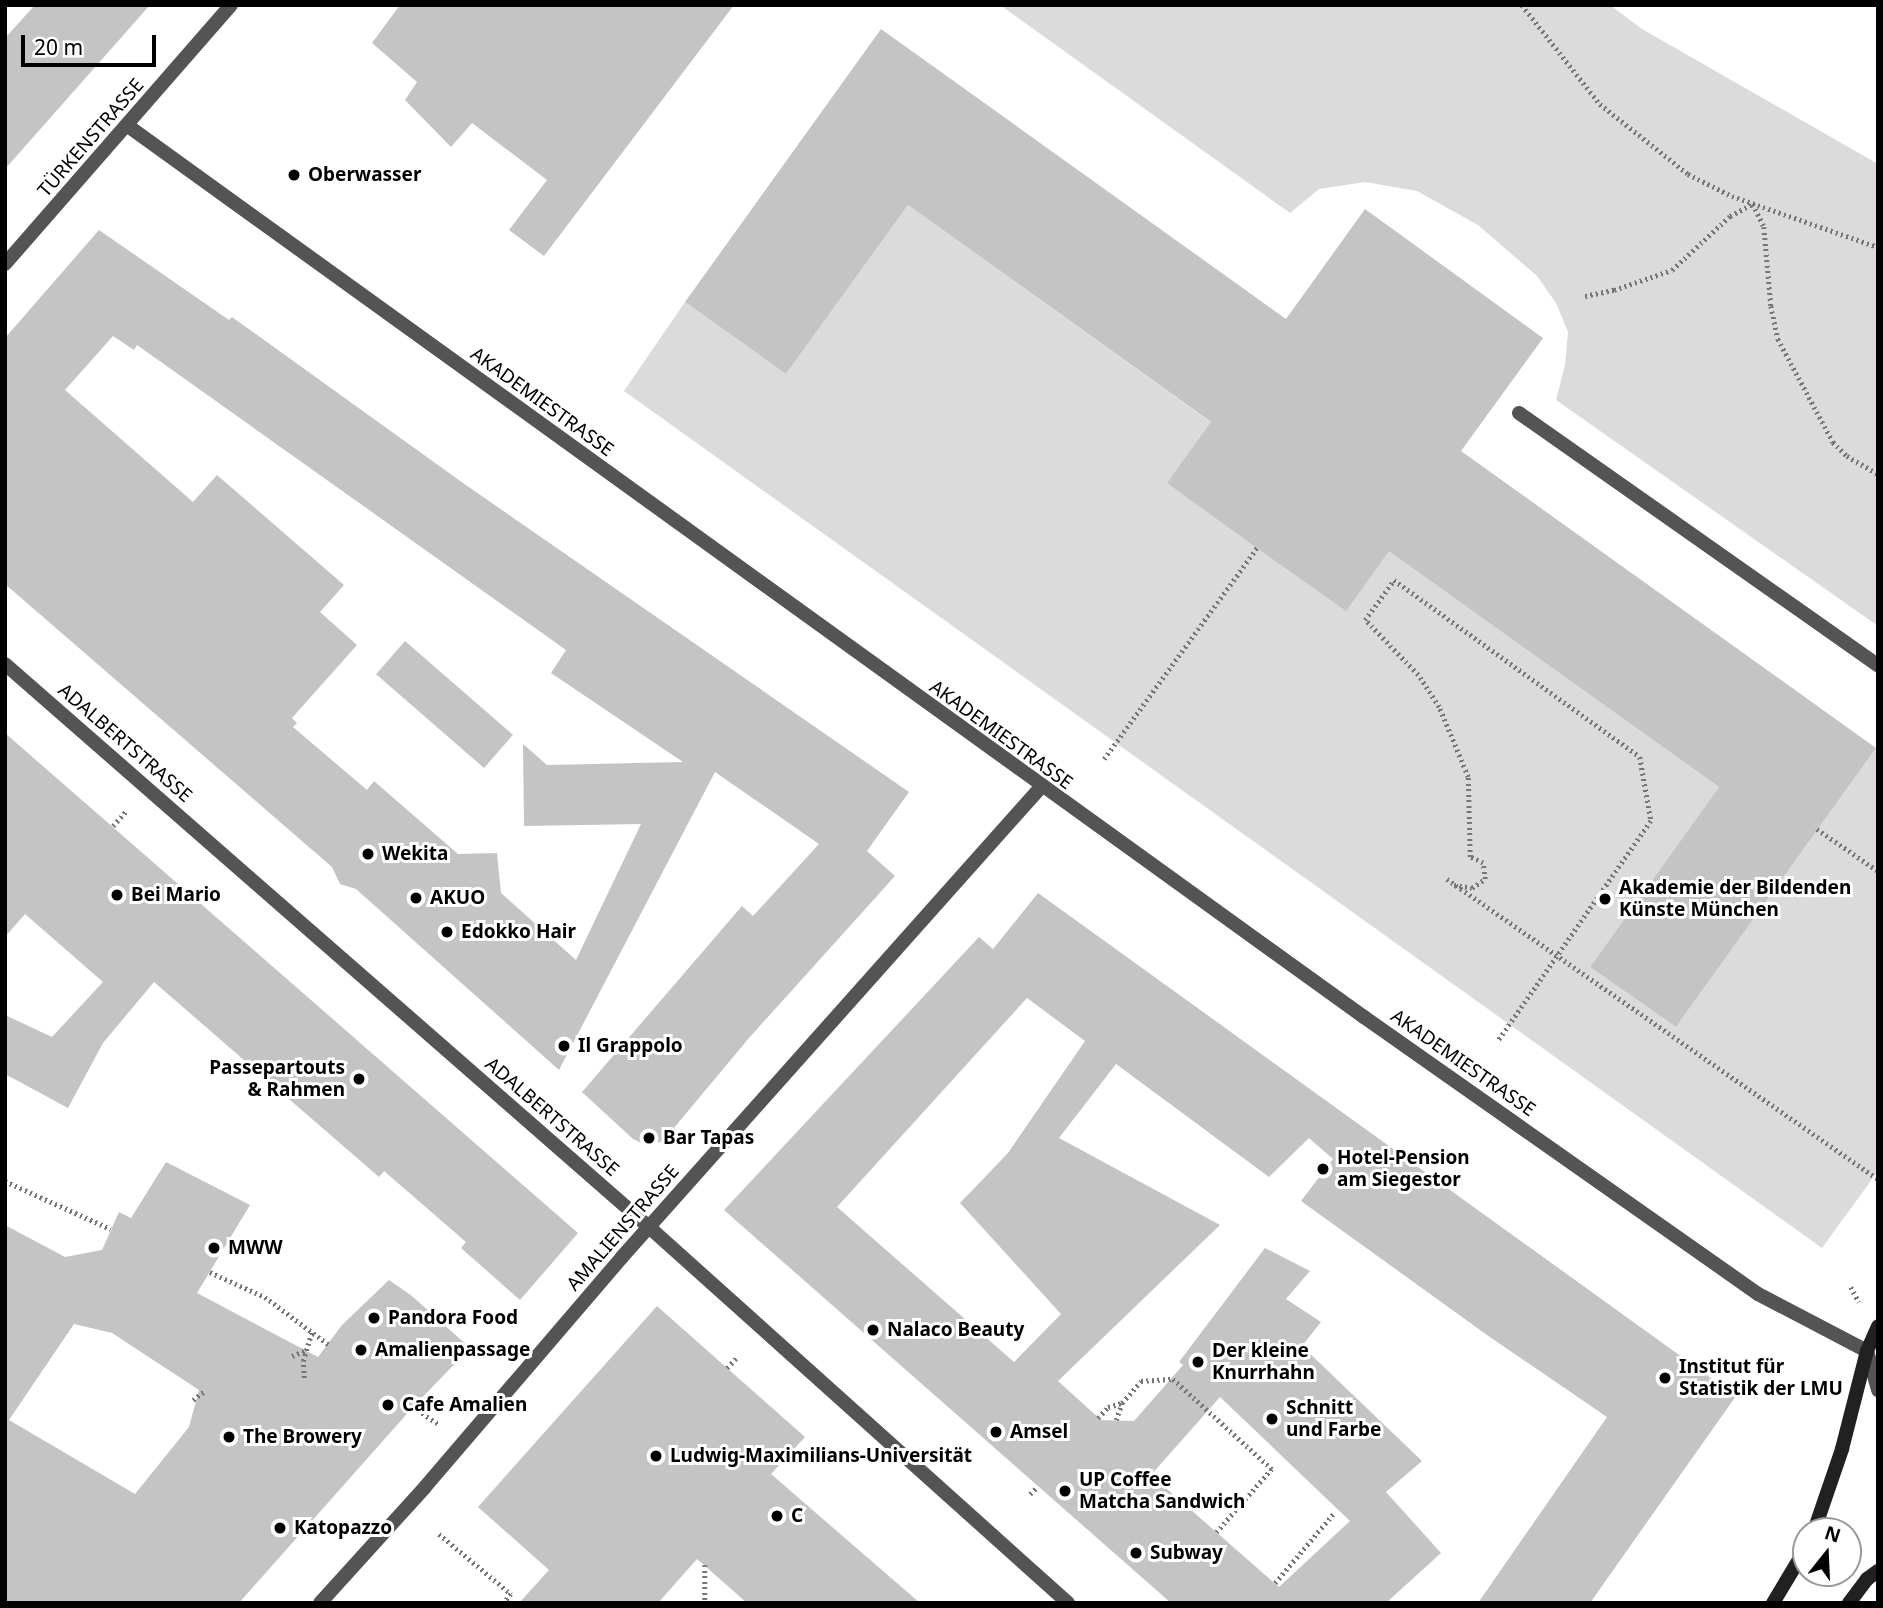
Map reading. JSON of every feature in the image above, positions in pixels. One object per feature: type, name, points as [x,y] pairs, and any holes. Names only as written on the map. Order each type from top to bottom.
[{"type":"main road","points":[[1819,1517],[1842,1449],[1867,1351],[1878,1326]]},
{"type":"main road","points":[[1773,1603],[1792,1571]]},
{"type":"main road","points":[[1849,1603],[1867,1579],[1878,1571]]},
{"type":"street","name":"TÜRKENSTRASSE","points":[[5,264],[231,5]]},
{"type":"street","name":"AKADEMIESTRASSE","points":[[128,126],[1041,787],[1758,1294],[1867,1351]]},
{"type":"street","points":[[1519,413],[1878,665]]},
{"type":"street","name":"ADALBERTSTRASSE","points":[[5,664],[649,1227],[1068,1603]]},
{"type":"street","name":"AMALIENSTRASSE","points":[[320,1603],[425,1487],[649,1227],[1041,787]]},
{"type":"street","points":[[1867,1351],[1878,1390]]},
{"type":"path","points":[[1522,5],[1600,103],[1640,138],[1688,174],[1753,204],[1878,247]]},
{"type":"path","points":[[1585,296],[1614,290],[1672,270],[1730,216],[1753,204]]},
{"type":"path","points":[[1753,204],[1765,227],[1771,306],[1778,339],[1814,411],[1833,442],[1847,456],[1878,474]]},
{"type":"path","points":[[1104,759],[1256,548]]},
{"type":"path","points":[[1454,884],[1472,888],[1485,879],[1483,863],[1470,857],[1468,777],[1439,707],[1418,675],[1365,620],[1394,580],[1640,757],[1651,821],[1499,1041]]},
{"type":"path","points":[[1817,829],[1878,871]]},
{"type":"path","points":[[1447,879],[1556,958],[1878,1180]]},
{"type":"path","points":[[5,1181],[111,1228]]},
{"type":"path","points":[[209,1272],[265,1297],[328,1344]]},
{"type":"path","points":[[304,1378],[303,1361],[312,1332]]},
{"type":"path","points":[[292,1356],[306,1350]]},
{"type":"path","points":[[727,1368],[737,1357]]},
{"type":"path","points":[[1116,1420],[1122,1403],[1141,1381],[1174,1379],[1272,1469],[1217,1532]]},
{"type":"path","points":[[193,1400],[206,1390]]},
{"type":"path","points":[[1098,1418],[1108,1407],[1122,1403]]},
{"type":"path","points":[[413,1407],[428,1417]]},
{"type":"path","points":[[1030,1494],[1038,1486]]},
{"type":"path","points":[[1275,1583],[1334,1513]]},
{"type":"path","points":[[439,1534],[511,1594],[504,1603]]},
{"type":"path","points":[[705,1565],[705,1603]]},
{"type":"shaded area","points":[[1000,5],[1610,5],[1642,29],[1878,164],[1878,626],[1556,400],[1565,365],[1568,332],[1556,303],[1537,276],[1478,225],[1417,191],[1365,182],[1319,189],[1290,213]]},
{"type":"shaded area","points":[[908,205],[1719,787],[1590,967],[1676,1027],[1876,748],[1878,749],[1878,1171],[1822,1248],[624,391],[685,302],[786,374]]},
{"type":"building","points":[[35,5],[150,5],[5,169],[5,38]]},
{"type":"building","points":[[400,5],[734,5],[544,256],[509,230],[547,180],[472,123],[451,147],[405,100],[417,82],[372,43]]},
{"type":"building","points":[[881,29],[1286,319],[1365,209],[1543,338],[1461,451],[1876,748],[1676,1027],[1590,967],[1719,787],[1389,551],[1346,611],[1257,548],[1167,483],[1211,422],[908,205],[786,374],[685,302]]},
{"type":"building","points":[[99,230],[229,320],[232,317],[463,483],[909,792],[867,851],[895,876],[749,1038],[663,1141],[648,1146],[633,1139],[582,1092],[742,906],[753,916],[819,844],[715,772],[559,1070],[356,889],[340,884],[332,867],[5,584],[5,338]],"holes":[[[113,336],[134,350],[137,345],[566,650],[551,673],[683,762],[547,765],[523,744],[524,826],[641,824],[576,960],[501,893],[497,853],[458,854],[374,781],[367,790],[293,727],[297,723],[292,718],[357,645],[320,612],[344,585],[217,475],[193,502],[65,390]]]},
{"type":"building","points":[[405,641],[513,735],[484,768],[376,674]]},
{"type":"building","points":[[5,733],[578,1233],[520,1300],[461,1248],[466,1242],[384,1171],[379,1177],[154,982],[103,1043],[68,1108],[5,1074],[5,1015],[52,1037],[103,982],[25,914],[5,937]]},
{"type":"building","points":[[1038,893],[1736,1396],[1590,1603],[1478,1603],[1607,1417],[1487,1335],[1301,1201],[1333,1159],[1309,1138],[1269,1177],[1116,1064],[1059,1138],[1220,1225],[1058,1381],[1101,1420],[1134,1421],[1183,1365],[1179,1362],[1265,1248],[1310,1271],[1286,1299],[1321,1322],[1302,1346],[1422,1461],[1386,1492],[1441,1553],[1386,1603],[1171,1603],[724,1210],[979,937],[993,949]],"holes":[[[1027,998],[1085,1041],[1008,1153],[960,1203],[1061,1314],[1014,1362],[837,1207]],[[1220,1397],[1350,1521],[1279,1587],[1151,1475]]]},
{"type":"building","points":[[166,1162],[250,1205],[197,1293],[318,1357],[342,1325],[389,1280],[412,1296],[470,1348],[413,1407],[239,1603],[5,1603],[5,1225],[65,1257],[102,1250],[119,1212],[131,1218]],"holes":[[[74,1324],[112,1333],[199,1390],[189,1427],[135,1494],[9,1420]]]},
{"type":"building","name":"Ludwig-Maximilians-Universität","points":[[657,1306],[805,1437],[771,1474],[920,1603],[747,1603],[697,1559],[658,1603],[519,1603],[549,1570],[478,1507]]},
{"type":"place","name":"Oberwasser","points":[[294,175]]},
{"type":"place","name":"Wekita","points":[[368,854]]},
{"type":"place","name":"Bei Mario","points":[[117,895]]},
{"type":"place","name":"AKUO","points":[[416,898]]},
{"type":"place","name":"Akademie der Bildenden Künste München","points":[[1605,899]]},
{"type":"place","name":"Edokko Hair","points":[[447,932]]},
{"type":"place","name":"Il Grappolo","points":[[564,1046]]},
{"type":"place","name":"Passepartouts & Rahmen","points":[[359,1079]]},
{"type":"place","name":"Bar Tapas","points":[[649,1138]]},
{"type":"place","name":"Hotel-Pension am Siegestor","points":[[1323,1169]]},
{"type":"place","name":"MWW","points":[[214,1248]]},
{"type":"place","name":"Pandora Food","points":[[374,1318]]},
{"type":"place","name":"Nalaco Beauty","points":[[873,1330]]},
{"type":"place","name":"Amalienpassage","points":[[361,1350]]},
{"type":"place","name":"Der kleine Knurrhahn","points":[[1198,1362]]},
{"type":"place","name":"Institut für Statistik der LMU","points":[[1665,1378]]},
{"type":"place","name":"Cafe Amalien","points":[[388,1405]]},
{"type":"place","name":"Schnitt und Farbe","points":[[1272,1419]]},
{"type":"place","name":"Amsel","points":[[996,1432]]},
{"type":"place","name":"The Browery","points":[[229,1437]]},
{"type":"place","name":"Ludwig-Maximilians-Universität","points":[[656,1456]]},
{"type":"place","name":"UP Coffee Matcha Sandwich","points":[[1065,1491]]},
{"type":"place","name":"C","points":[[777,1516]]},
{"type":"place","name":"Katopazzo","points":[[280,1528]]},
{"type":"place","name":"Subway","points":[[1136,1553]]}]
